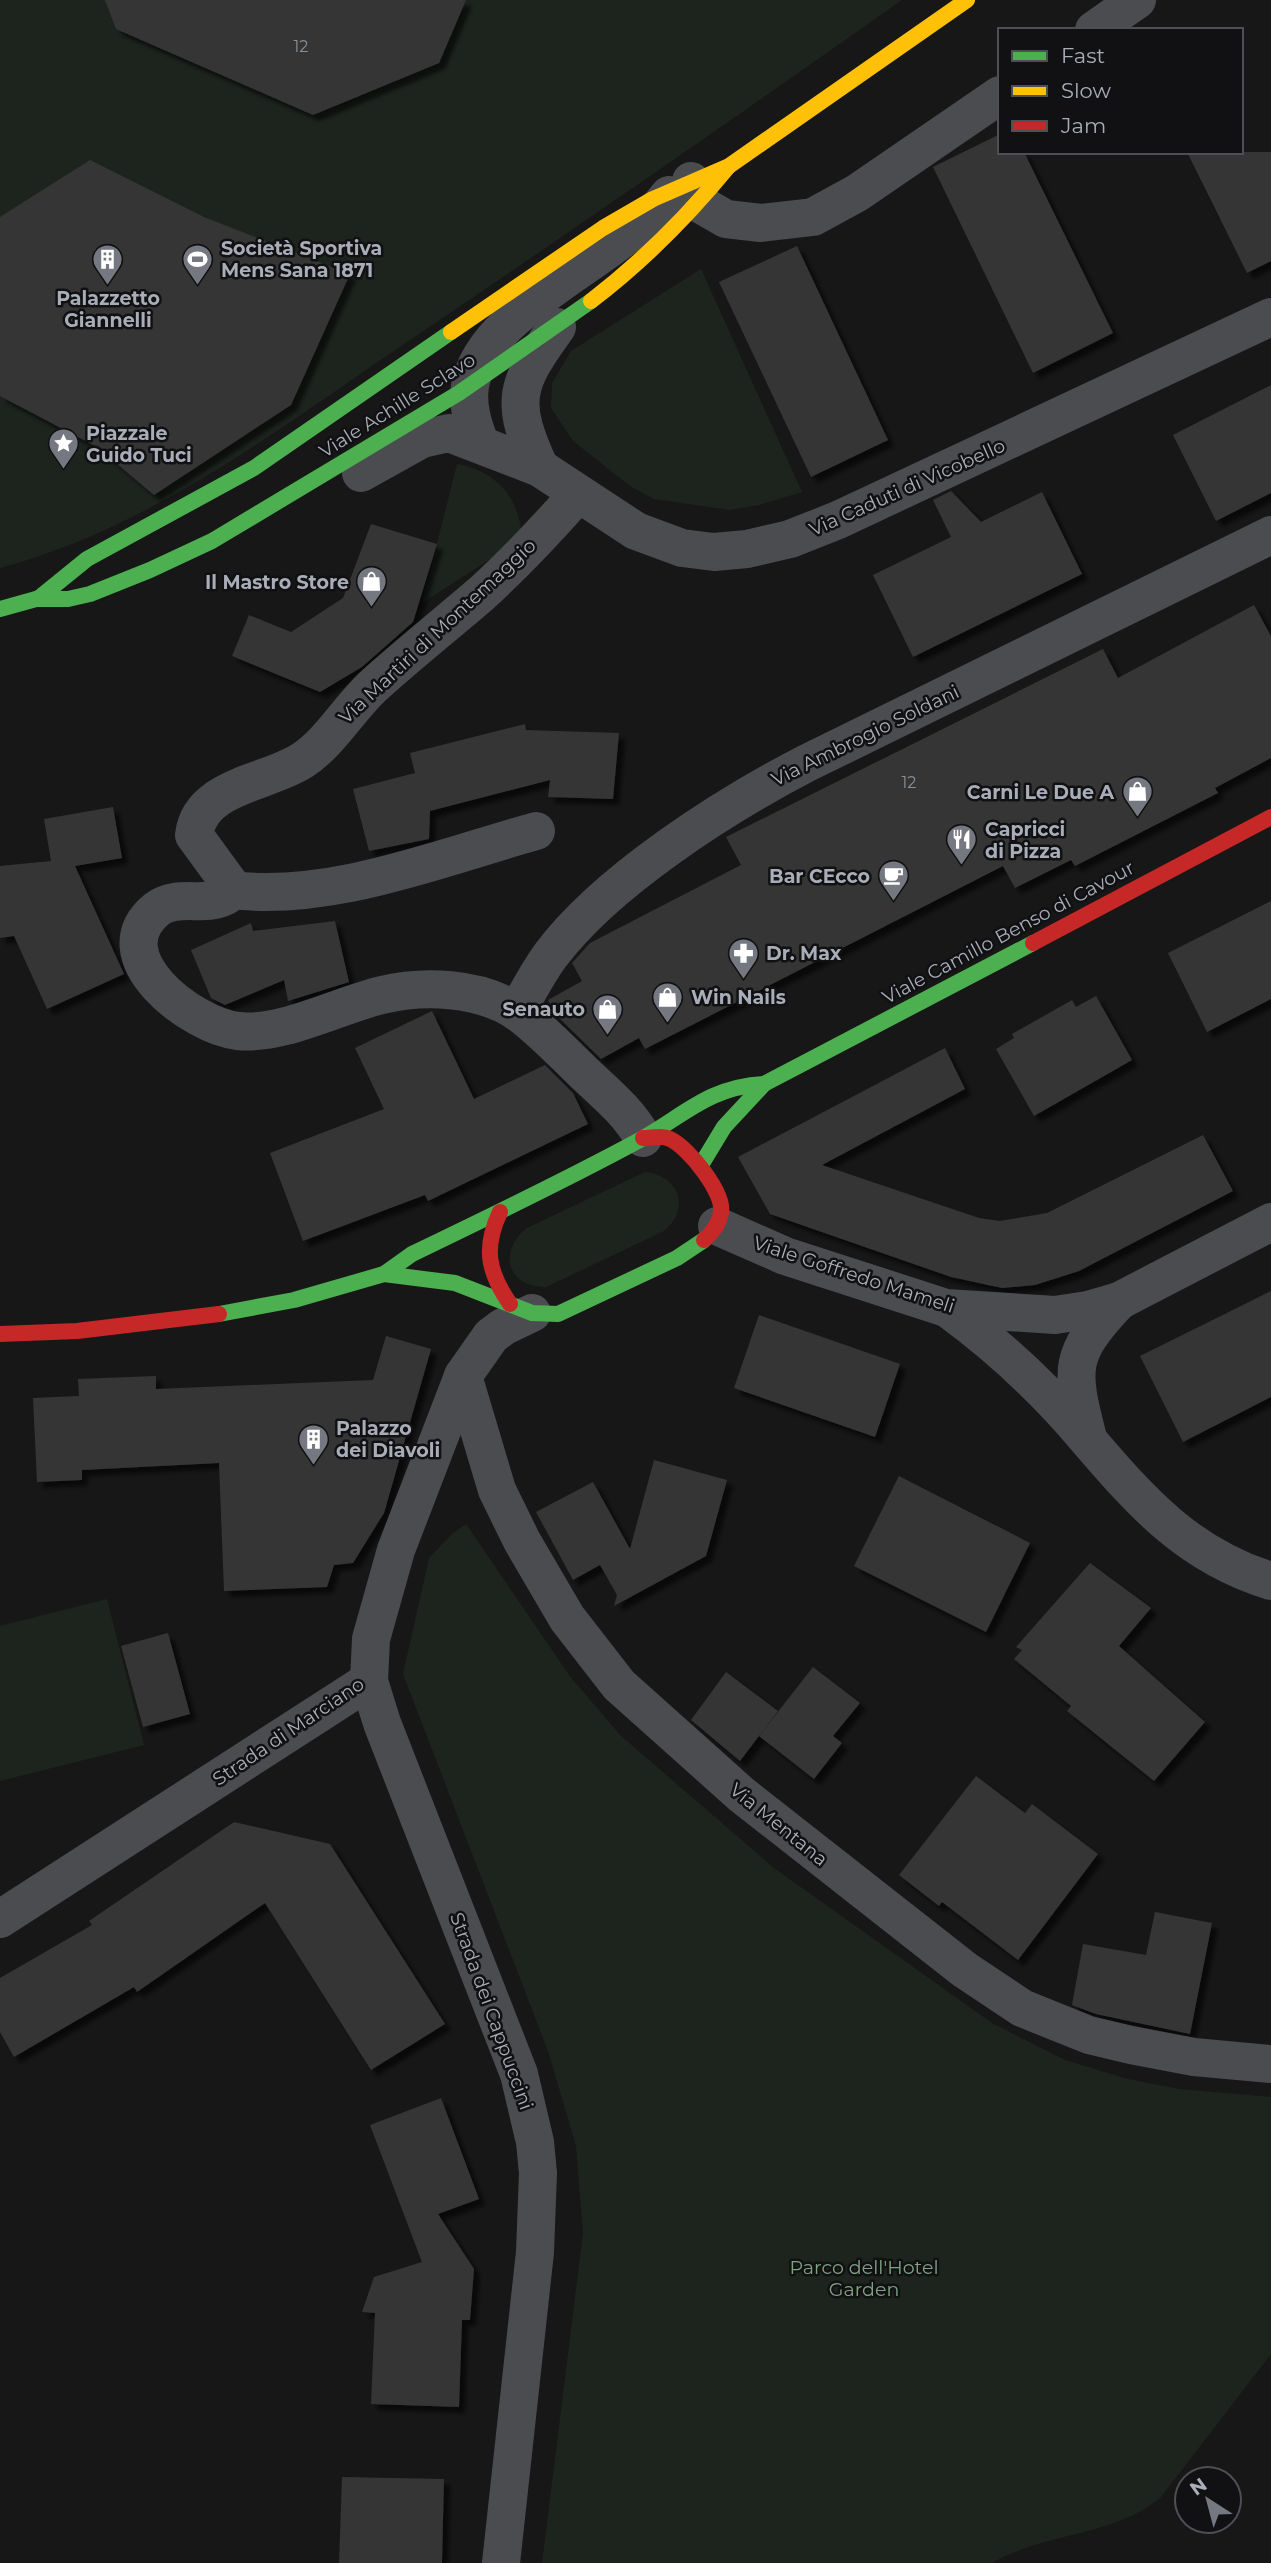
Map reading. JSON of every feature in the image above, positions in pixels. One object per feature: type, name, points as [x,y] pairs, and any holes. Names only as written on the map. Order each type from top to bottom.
[{"type":"main road","name":"Viale Achille Sclavo","points":[[39,598],[87,559],[254,468],[603,228],[688,192],[729,166],[967,0]]},
{"type":"main road","name":"Viale Achille Sclavo","points":[[0,610],[39,598],[73,598],[120,583],[209,541],[300,490],[470,385],[559,323],[662,241],[688,192],[729,166]]},
{"type":"main road","name":"Viale Camillo Benso di Cavour","points":[[701,1165],[724,1127],[764,1084],[1271,817]]},
{"type":"main road","name":"Viale Camillo Benso di Cavour","points":[[0,1334],[77,1331],[201,1317],[274,1305],[384,1274],[412,1254],[643,1138],[678,1112],[712,1093],[742,1084],[764,1084]]},
{"type":"main road","points":[[643,1138],[675,1139],[701,1165],[721,1204],[717,1226]]},
{"type":"main road","points":[[500,1212],[488,1238],[487,1259],[494,1280],[521,1309]]},
{"type":"main road","name":"Viale Camillo Benso di Cavour","points":[[384,1274],[455,1283],[521,1309],[558,1314],[688,1252],[706,1239],[717,1226]]},
{"type":"street","points":[[1097,28],[1137,0]]},
{"type":"street","points":[[481,443],[471,419],[470,385],[478,361],[502,329],[688,192],[726,219],[761,223],[813,217],[857,193],[998,96]]},
{"type":"street","name":"Via Caduti di Vicobello","points":[[300,490],[327,485],[363,472],[422,439],[449,433],[481,443],[540,468],[626,526],[665,544],[697,551],[732,552],[766,545],[838,520],[1271,317]]},
{"type":"street","points":[[540,468],[522,424],[519,404],[521,385],[530,364],[559,323]]},
{"type":"street","name":"Via Martiri di Montemaggio","points":[[230,890],[225,877],[194,835],[195,825],[204,812],[220,798],[248,782],[302,761],[372,688],[484,592],[577,495]]},
{"type":"street","name":"Via Ambrogio Soldani","points":[[517,1012],[537,974],[570,932],[654,859],[738,802],[807,763],[1271,536]]},
{"type":"street","points":[[536,831],[359,880],[289,891],[230,890],[224,897],[210,901],[181,901],[161,906],[149,918],[140,941],[144,965],[161,989],[211,1024],[241,1031],[264,1030],[380,995],[430,989],[468,993],[517,1012],[627,1113],[643,1138]]},
{"type":"street","name":"Viale Goffredo Mameli","points":[[717,1226],[785,1256],[946,1308],[1055,1315],[1088,1310],[1119,1301],[1271,1222]]},
{"type":"street","name":"Viale Goffredo Mameli","points":[[1088,1440],[1076,1393],[1077,1360],[1089,1335],[1119,1301]]},
{"type":"street","points":[[946,1308],[1015,1363],[1088,1440],[1128,1488],[1182,1536],[1221,1562],[1271,1581]]},
{"type":"street","name":"Strada di Marciano","points":[[0,1919],[369,1681],[371,1639],[382,1592],[463,1376],[491,1336],[521,1309]]},
{"type":"street","name":"Via Mentana","points":[[463,1376],[497,1490],[522,1541],[567,1618],[619,1685],[742,1795],[965,1970],[1022,2008],[1077,2031],[1130,2045],[1194,2057],[1271,2064]]},
{"type":"street","name":"Strada dei Cappuccini","points":[[369,1681],[386,1733],[519,2074],[535,2142],[538,2173],[535,2252],[501,2563]]},
{"type":"street","points":[[0,1893],[48,1889]]},
{"type":"green space","name":"Società Sportiva Mens Sana 1871","points":[[0,0],[902,0],[262,441],[162,502],[109,528],[56,550],[0,568]]},
{"type":"green space","points":[[701,269],[802,492],[759,505],[730,510],[654,499],[630,486],[573,441],[551,408],[552,383],[571,351]]},
{"type":"green space","points":[[457,464],[482,472],[501,486],[514,505],[521,530],[492,558],[422,603]]},
{"type":"green space","points":[[645,1172],[666,1179],[677,1194],[677,1213],[664,1231],[546,1287],[522,1281],[515,1274],[510,1257],[512,1247],[527,1228]]},
{"type":"green space","name":"Parco dell'Hotel Garden","points":[[466,1524],[569,1675],[620,1735],[774,1868],[992,2023],[1065,2060],[1128,2079],[1179,2089],[1271,2097],[1271,2354],[1186,2465],[1173,2465],[1173,2481],[1161,2497],[1143,2510],[1101,2527],[1034,2545],[992,2563],[542,2563],[583,2233],[576,2146],[548,2051],[403,1674],[429,1558],[453,1533]]},
{"type":"green space","points":[[107,1599],[144,1745],[0,1781],[0,1626]]},
{"type":"building","points":[[105,0],[466,0],[439,63],[313,115],[116,29]]},
{"type":"building","points":[[998,135],[998,154],[1025,154],[1113,333],[1033,373],[933,167]]},
{"type":"building","points":[[1271,152],[1271,261],[1247,273],[1188,154]]},
{"type":"building","name":"Palazzetto Giannelli","points":[[90,160],[204,217],[350,274],[291,405],[154,495],[97,447],[0,396],[0,217]]},
{"type":"building","points":[[797,246],[888,440],[811,477],[719,282]]},
{"type":"building","points":[[1271,385],[1271,493],[1216,521],[1173,435]]},
{"type":"building","points":[[951,491],[981,522],[1042,492],[1082,574],[913,657],[873,575],[951,537],[933,500]]},
{"type":"building","name":"Il Mastro Store","points":[[371,524],[437,544],[413,622],[362,667],[320,692],[232,656],[249,615],[291,632],[343,598]]},
{"type":"building","points":[[1254,605],[1271,636],[1271,758],[1215,788],[1218,793],[1075,866],[1071,860],[1015,888],[1003,866],[645,1049],[639,1038],[601,1059],[557,1016],[548,1000],[582,981],[572,963],[590,943],[741,865],[726,837],[1103,649],[1118,678]]},
{"type":"building","points":[[525,724],[526,730],[619,733],[613,799],[548,797],[550,780],[430,811],[429,839],[369,851],[353,789],[415,773],[410,753]]},
{"type":"building","points":[[113,807],[122,858],[75,866],[124,974],[47,1009],[14,936],[0,938],[0,866],[51,861],[44,819]]},
{"type":"building","points":[[1271,901],[1271,999],[1207,1032],[1168,953]]},
{"type":"building","points":[[335,921],[349,982],[288,1001],[284,980],[225,1005],[211,998],[191,950],[251,923],[253,931]]},
{"type":"building","points":[[1096,996],[1132,1060],[1034,1116],[996,1049],[1014,1038],[1012,1034],[1072,1000],[1076,1007]]},
{"type":"building","points":[[432,1011],[474,1099],[545,1065],[573,1093],[588,1124],[428,1201],[425,1195],[303,1241],[270,1153],[384,1109],[355,1048]]},
{"type":"building","points":[[945,1048],[965,1089],[822,1165],[979,1218],[1000,1221],[1047,1213],[1203,1135],[1233,1191],[1079,1271],[1035,1285],[1002,1288],[951,1277],[770,1214],[738,1157]]},
{"type":"building","points":[[1271,1291],[1271,1397],[1183,1442],[1140,1356]]},
{"type":"building","points":[[759,1315],[900,1364],[875,1437],[734,1388]]},
{"type":"building","name":"Palazzo dei Diavoli","points":[[386,1336],[431,1349],[384,1513],[353,1563],[334,1565],[327,1587],[224,1591],[219,1463],[82,1470],[82,1480],[37,1482],[33,1398],[79,1396],[78,1379],[156,1376],[156,1389],[373,1380]]},
{"type":"building","points":[[654,1460],[727,1480],[706,1556],[614,1606],[617,1595],[600,1565],[573,1580],[536,1512],[593,1482],[630,1549]]},
{"type":"building","points":[[899,1476],[1030,1543],[986,1632],[854,1566]]},
{"type":"building","points":[[1090,1563],[1151,1608],[1119,1646],[1205,1722],[1154,1781],[1067,1711],[1071,1706],[1014,1659],[1022,1650],[1016,1647]]},
{"type":"building","points":[[168,1633],[190,1714],[143,1727],[121,1646]]},
{"type":"building","points":[[813,1667],[860,1703],[833,1736],[842,1743],[814,1779],[759,1736]]},
{"type":"building","points":[[726,1672],[778,1711],[740,1761],[691,1720]]},
{"type":"building","points":[[976,1776],[1025,1813],[1032,1804],[1098,1854],[1018,1960],[942,1902],[939,1906],[899,1875]]},
{"type":"building","points":[[234,1822],[330,1844],[445,2024],[371,2070],[265,1903],[137,1992],[134,1987],[14,2057],[0,2032],[0,1978],[92,1925],[89,1921]]},
{"type":"building","points":[[1155,1912],[1212,1923],[1190,2034],[1096,2014],[1072,2005],[1083,1944],[1146,1955]]},
{"type":"building","points":[[441,2098],[479,2199],[438,2214],[474,2269],[470,2320],[462,2320],[459,2407],[371,2404],[375,2313],[362,2312],[374,2277],[422,2262],[370,2125]]},
{"type":"building","points":[[342,2477],[444,2479],[442,2563],[339,2563]]},
{"type":"traffic: fast","points":[[0,609],[36,599],[68,599],[90,594],[212,541],[459,393],[591,301]]},
{"type":"traffic: fast","points":[[39,598],[87,559],[254,468],[451,332]]},
{"type":"traffic: fast","points":[[701,1165],[724,1127],[764,1084],[1033,943]]},
{"type":"traffic: fast","points":[[384,1274],[412,1254],[608,1157],[711,1097],[744,1086],[764,1084]]},
{"type":"traffic: fast","points":[[219,1314],[294,1300],[384,1274],[455,1283],[532,1313],[558,1314],[677,1258],[704,1240]]},
{"type":"traffic: slow","points":[[451,332],[603,228],[653,199],[729,166],[967,0]]},
{"type":"traffic: slow","points":[[591,301],[663,238],[728,167]]},
{"type":"traffic: jam","points":[[1033,943],[1271,817]]},
{"type":"traffic: jam","points":[[643,1138],[670,1139],[686,1151],[704,1171],[721,1204],[719,1221],[704,1240]]},
{"type":"traffic: jam","points":[[500,1212],[491,1237],[490,1260],[497,1281],[510,1304]]},
{"type":"traffic: jam","points":[[0,1334],[77,1331],[219,1314]]},
{"type":"place","name":"Palazzetto Giannelli","points":[[108,286]]},
{"type":"place","name":"Società Sportiva Mens Sana 1871","points":[[198,286]]},
{"type":"place","name":"Piazzale Guido Tuci","points":[[63,471]]},
{"type":"place","name":"Il Mastro Store","points":[[372,609]]},
{"type":"place","name":"Carni Le Due A","points":[[1137,819]]},
{"type":"place","name":"Capricci di Pizza","points":[[962,867]]},
{"type":"place","name":"Bar CEcco","points":[[893,903]]},
{"type":"place","name":"Dr. Max","points":[[743,980]]},
{"type":"place","name":"Win Nails","points":[[668,1024]]},
{"type":"place","name":"Senauto","points":[[608,1036]]},
{"type":"place","name":"Palazzo dei Diavoli","points":[[313,1466]]}]
